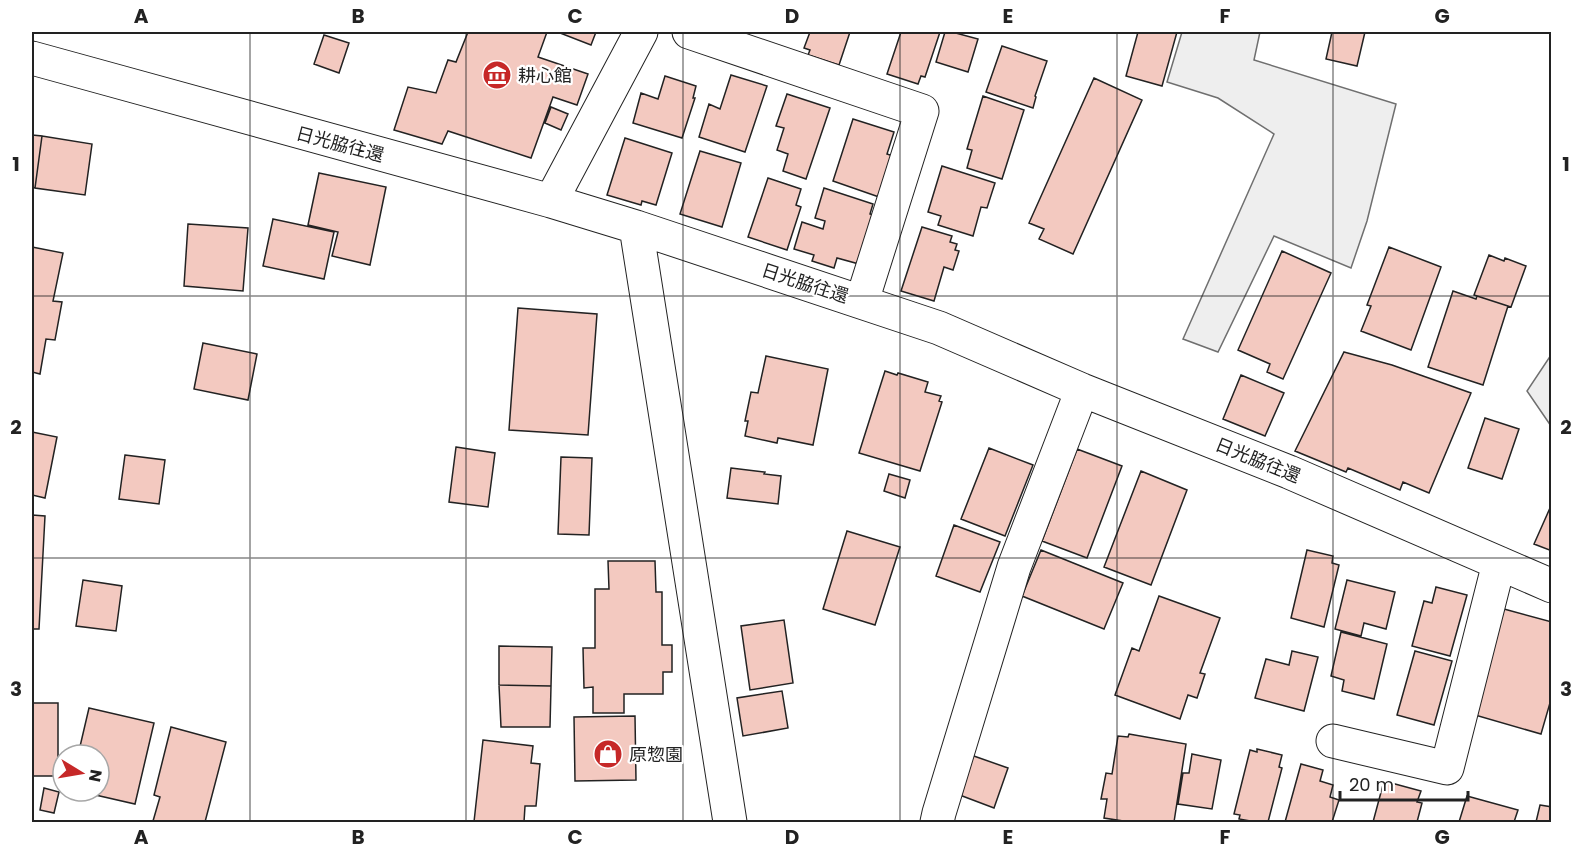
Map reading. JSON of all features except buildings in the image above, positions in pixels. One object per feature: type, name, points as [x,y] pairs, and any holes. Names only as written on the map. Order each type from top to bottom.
[{"type":"street","points":[[551,201],[641,32]]},
{"type":"street","points":[[689,32],[922,111],[862,301]]},
{"type":"street","name":"日光脇往還","points":[[32,58],[551,201],[862,301],[939,328],[1082,390],[1289,472],[1551,586]]},
{"type":"street","points":[[636,227],[730,822]]},
{"type":"street","points":[[938,822],[1014,567],[1082,390]]},
{"type":"street","points":[[1333,741],[1459,771],[1499,563]]},
{"type":"shaded area","points":[[1182,32],[1260,32],[1254,60],[1396,104],[1367,221],[1351,268],[1274,236],[1218,352],[1183,339],[1274,134],[1218,98],[1167,82]]},
{"type":"shaded area","points":[[1551,355],[1551,426],[1527,391]]},
{"type":"place","name":"耕心館","points":[[497,75]]},
{"type":"place","name":"原惣園","points":[[608,754]]}]
